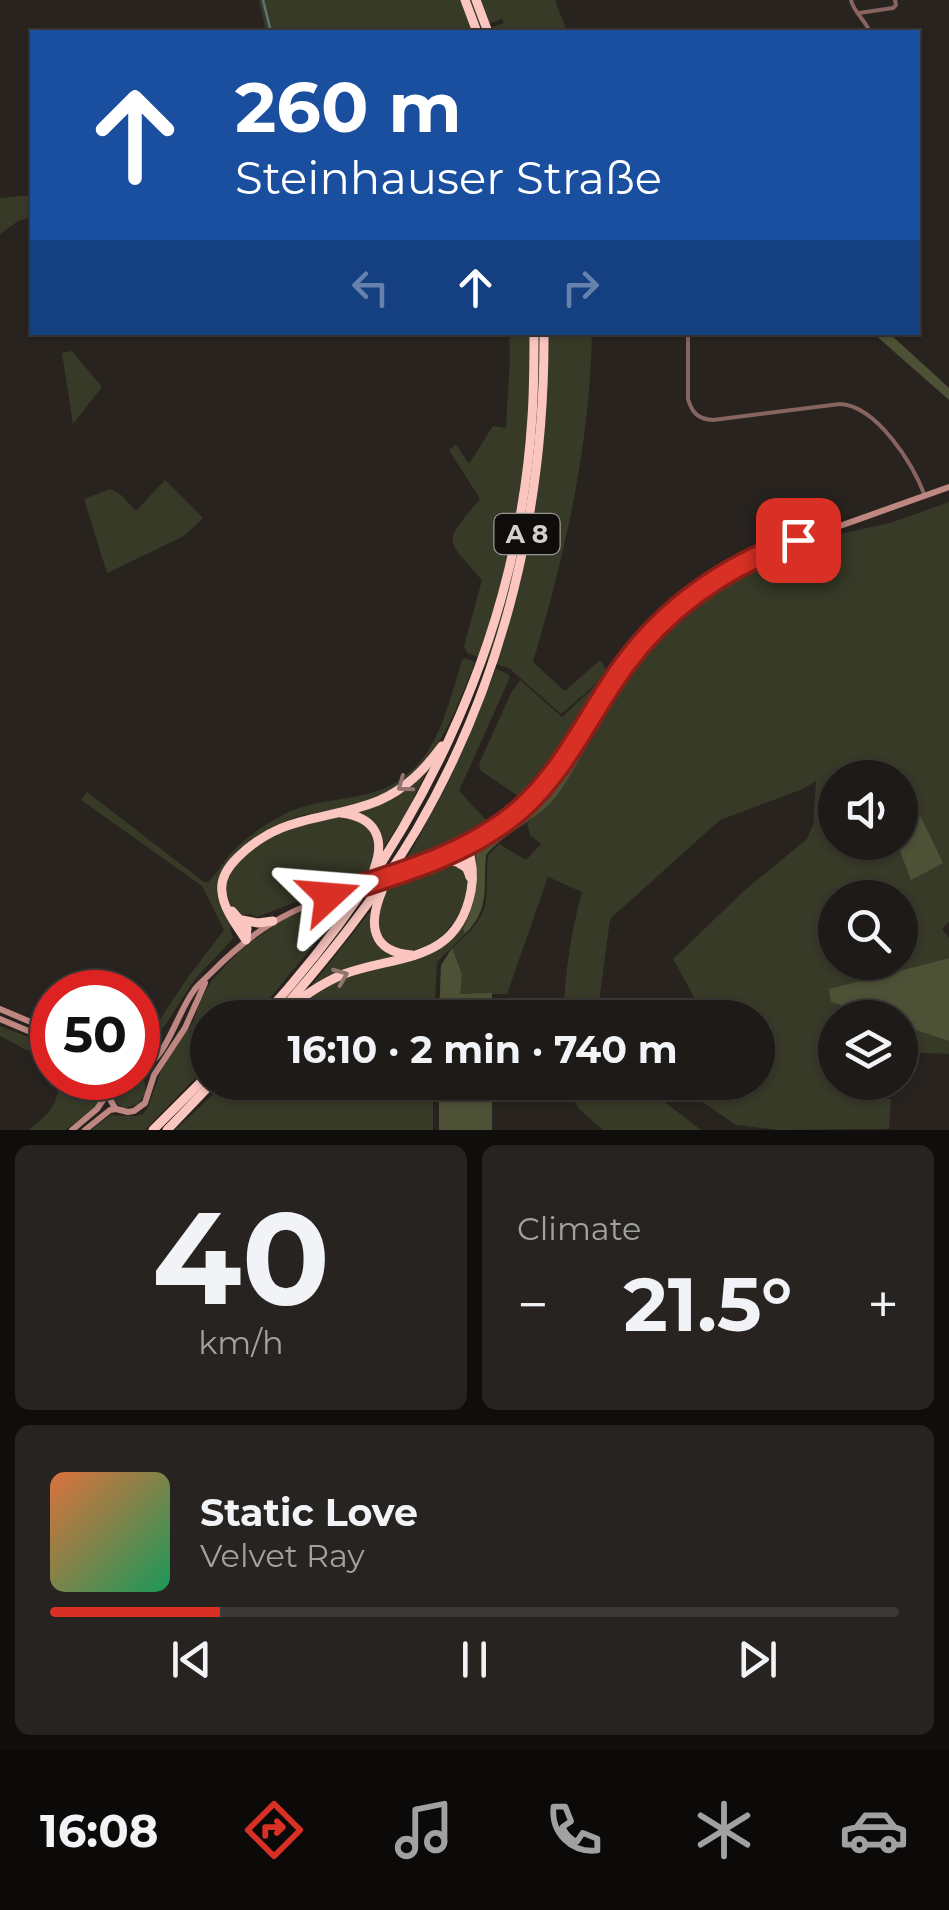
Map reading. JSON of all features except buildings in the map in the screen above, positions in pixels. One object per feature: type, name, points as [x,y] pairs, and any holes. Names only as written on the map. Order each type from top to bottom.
[{"type":"highway","points":[[464,0],[476,30]]},
{"type":"highway","points":[[476,0],[487,30]]},
{"type":"highway","name":"A 8","points":[[277,1000],[357,901],[428,786],[456,728],[493,628],[517,532],[532,416],[534,335]]},
{"type":"highway","name":"A 8","points":[[291,1000],[356,920],[436,794],[489,672],[527,533],[539,455],[544,335]]},
{"type":"highway","points":[[246,940],[222,891],[223,878],[242,853],[284,826],[380,800],[406,785],[432,760],[456,728]]},
{"type":"highway","points":[[334,813],[363,818],[378,838],[375,866],[357,901]]},
{"type":"highway","points":[[468,846],[462,857],[471,890]]},
{"type":"highway","points":[[299,1000],[340,976],[402,961],[435,947],[457,926],[466,908],[473,874],[468,846]]},
{"type":"highway","points":[[440,858],[466,868]]},
{"type":"highway","points":[[390,870],[374,910],[375,931],[388,949],[415,955]]},
{"type":"highway","points":[[226,905],[248,930],[246,940]]},
{"type":"highway","points":[[242,920],[272,921]]},
{"type":"highway","points":[[153,1130],[190,1093]]},
{"type":"highway","points":[[167,1130],[196,1100]]},
{"type":"main road","points":[[160,1049],[192,994],[246,940],[272,921],[468,846],[521,809],[564,760],[636,649],[690,596],[763,553],[949,486]]},
{"type":"main road","points":[[160,1065],[187,1024],[211,973]]},
{"type":"main road","points":[[0,1009],[30,1022]]},
{"type":"main road","points":[[0,1020],[30,1032]]},
{"type":"main road","points":[[72,1130],[102,1100]]},
{"type":"main road","points":[[109,1100],[116,1109]]},
{"type":"main road","points":[[84,1130],[110,1110],[140,1109],[147,1100]]},
{"type":"street","points":[[850,0],[869,30]]},
{"type":"street","points":[[859,13],[893,8],[895,0]]},
{"type":"street","points":[[688,335],[688,399],[698,417],[713,420],[840,404],[856,406],[904,452],[925,496]]},
{"type":"green space","points":[[259,0],[555,0],[566,30],[485,30],[504,23],[502,19],[472,30],[266,30]]},
{"type":"green space","points":[[30,195],[30,218],[0,234],[0,198]]},
{"type":"green space","points":[[509,335],[592,335],[586,417],[574,499],[533,662],[565,691],[600,660],[609,673],[561,714],[510,669],[467,653],[464,646],[482,580],[452,540],[459,524],[480,499],[449,450],[456,444],[469,464],[493,426],[506,428]]},
{"type":"green space","points":[[875,335],[891,335],[949,388],[949,400]]},
{"type":"green space","points":[[72,351],[102,387],[73,424],[62,353]]},
{"type":"green space","points":[[165,480],[203,518],[184,536],[107,573],[84,499],[110,489],[136,511]]},
{"type":"green space","points":[[949,502],[949,922],[942,929],[949,938],[949,958],[918,966],[918,880],[818,880],[818,980],[865,980],[830,989],[831,1000],[818,1000],[818,1100],[891,1100],[889,1129],[779,1130],[736,1125],[700,1100],[775,1100],[775,1000],[696,1000],[673,959],[745,890],[807,839],[813,825],[816,781],[720,820],[610,919],[600,1000],[565,1000],[582,892],[548,877],[507,994],[460,994],[452,948],[475,925],[485,907],[488,856],[499,844],[526,860],[541,844],[530,835],[527,823],[554,799],[642,651],[710,592],[744,572],[831,536],[890,523]]},
{"type":"green space","points":[[462,660],[475,662],[457,708],[434,749],[403,783],[358,805],[285,822],[222,871],[218,882],[234,925],[230,928],[233,938],[194,981],[160,1031],[160,1019],[224,930],[202,886],[81,800],[87,792],[208,882],[243,841],[281,816],[311,805],[363,795],[405,776],[432,744]]},
{"type":"green space","points":[[496,669],[510,677],[459,791],[489,823],[450,846],[408,863],[398,879],[430,866],[452,864],[464,873],[467,888],[463,906],[439,939],[422,950],[404,953],[387,945],[375,925],[384,892],[452,775]]},
{"type":"green space","points":[[520,680],[562,717],[596,685],[597,689],[564,742],[518,796],[480,770],[479,764]]},
{"type":"green space","points":[[612,694],[586,748],[554,799],[486,855],[482,906],[465,934],[463,929],[475,892],[478,849],[520,818],[555,783]]},
{"type":"green space","points":[[608,695],[570,763],[539,799],[571,756]]},
{"type":"green space","points":[[428,769],[382,850],[380,836],[354,810]]},
{"type":"green space","points":[[539,799],[520,818],[478,849],[475,892],[463,929],[465,934],[437,962],[435,1000],[306,1000],[342,978],[438,949],[464,924],[474,891],[476,850]]},
{"type":"green space","points":[[918,811],[943,863],[911,880],[903,860],[918,860]]},
{"type":"green space","points":[[345,816],[368,826],[376,841],[371,868],[339,915],[268,1000],[201,1000],[212,980],[241,949],[284,919],[346,897],[356,883],[257,917],[243,916],[229,902],[226,887],[231,872],[242,859],[274,835],[310,821]]},
{"type":"green space","points":[[372,909],[371,925],[398,956],[308,990]]},
{"type":"green space","points":[[452,948],[462,975],[460,994],[492,993],[492,1000],[440,1000],[441,965]]},
{"type":"green space","points":[[949,958],[949,1041],[918,1031],[918,1000],[831,1000],[829,989],[864,980],[918,980],[918,966]]},
{"type":"green space","points":[[0,1026],[30,1038],[30,1052],[0,1036]]},
{"type":"green space","points":[[190,1026],[190,1084],[145,1130],[91,1130],[111,1115],[143,1114],[151,1100],[160,1100],[162,1068]]},
{"type":"green space","points":[[918,1031],[949,1041],[949,1054],[918,1053]]},
{"type":"green space","points":[[100,1100],[65,1130],[29,1130],[55,1101]]},
{"type":"green space","points":[[115,1100],[141,1100],[125,1108]]},
{"type":"green space","points":[[207,1100],[433,1100],[433,1130],[175,1130]]},
{"type":"green space","points":[[439,1100],[492,1100],[492,1130],[439,1130]]},
{"type":"green space","points":[[574,1100],[662,1100],[701,1130],[603,1130]]},
{"type":"waterway","points":[[263,0],[270,30]]},
{"type":"route","points":[[329,896],[456,852],[512,817],[564,760],[616,676],[649,633],[690,596],[729,570],[798,540]]}]
